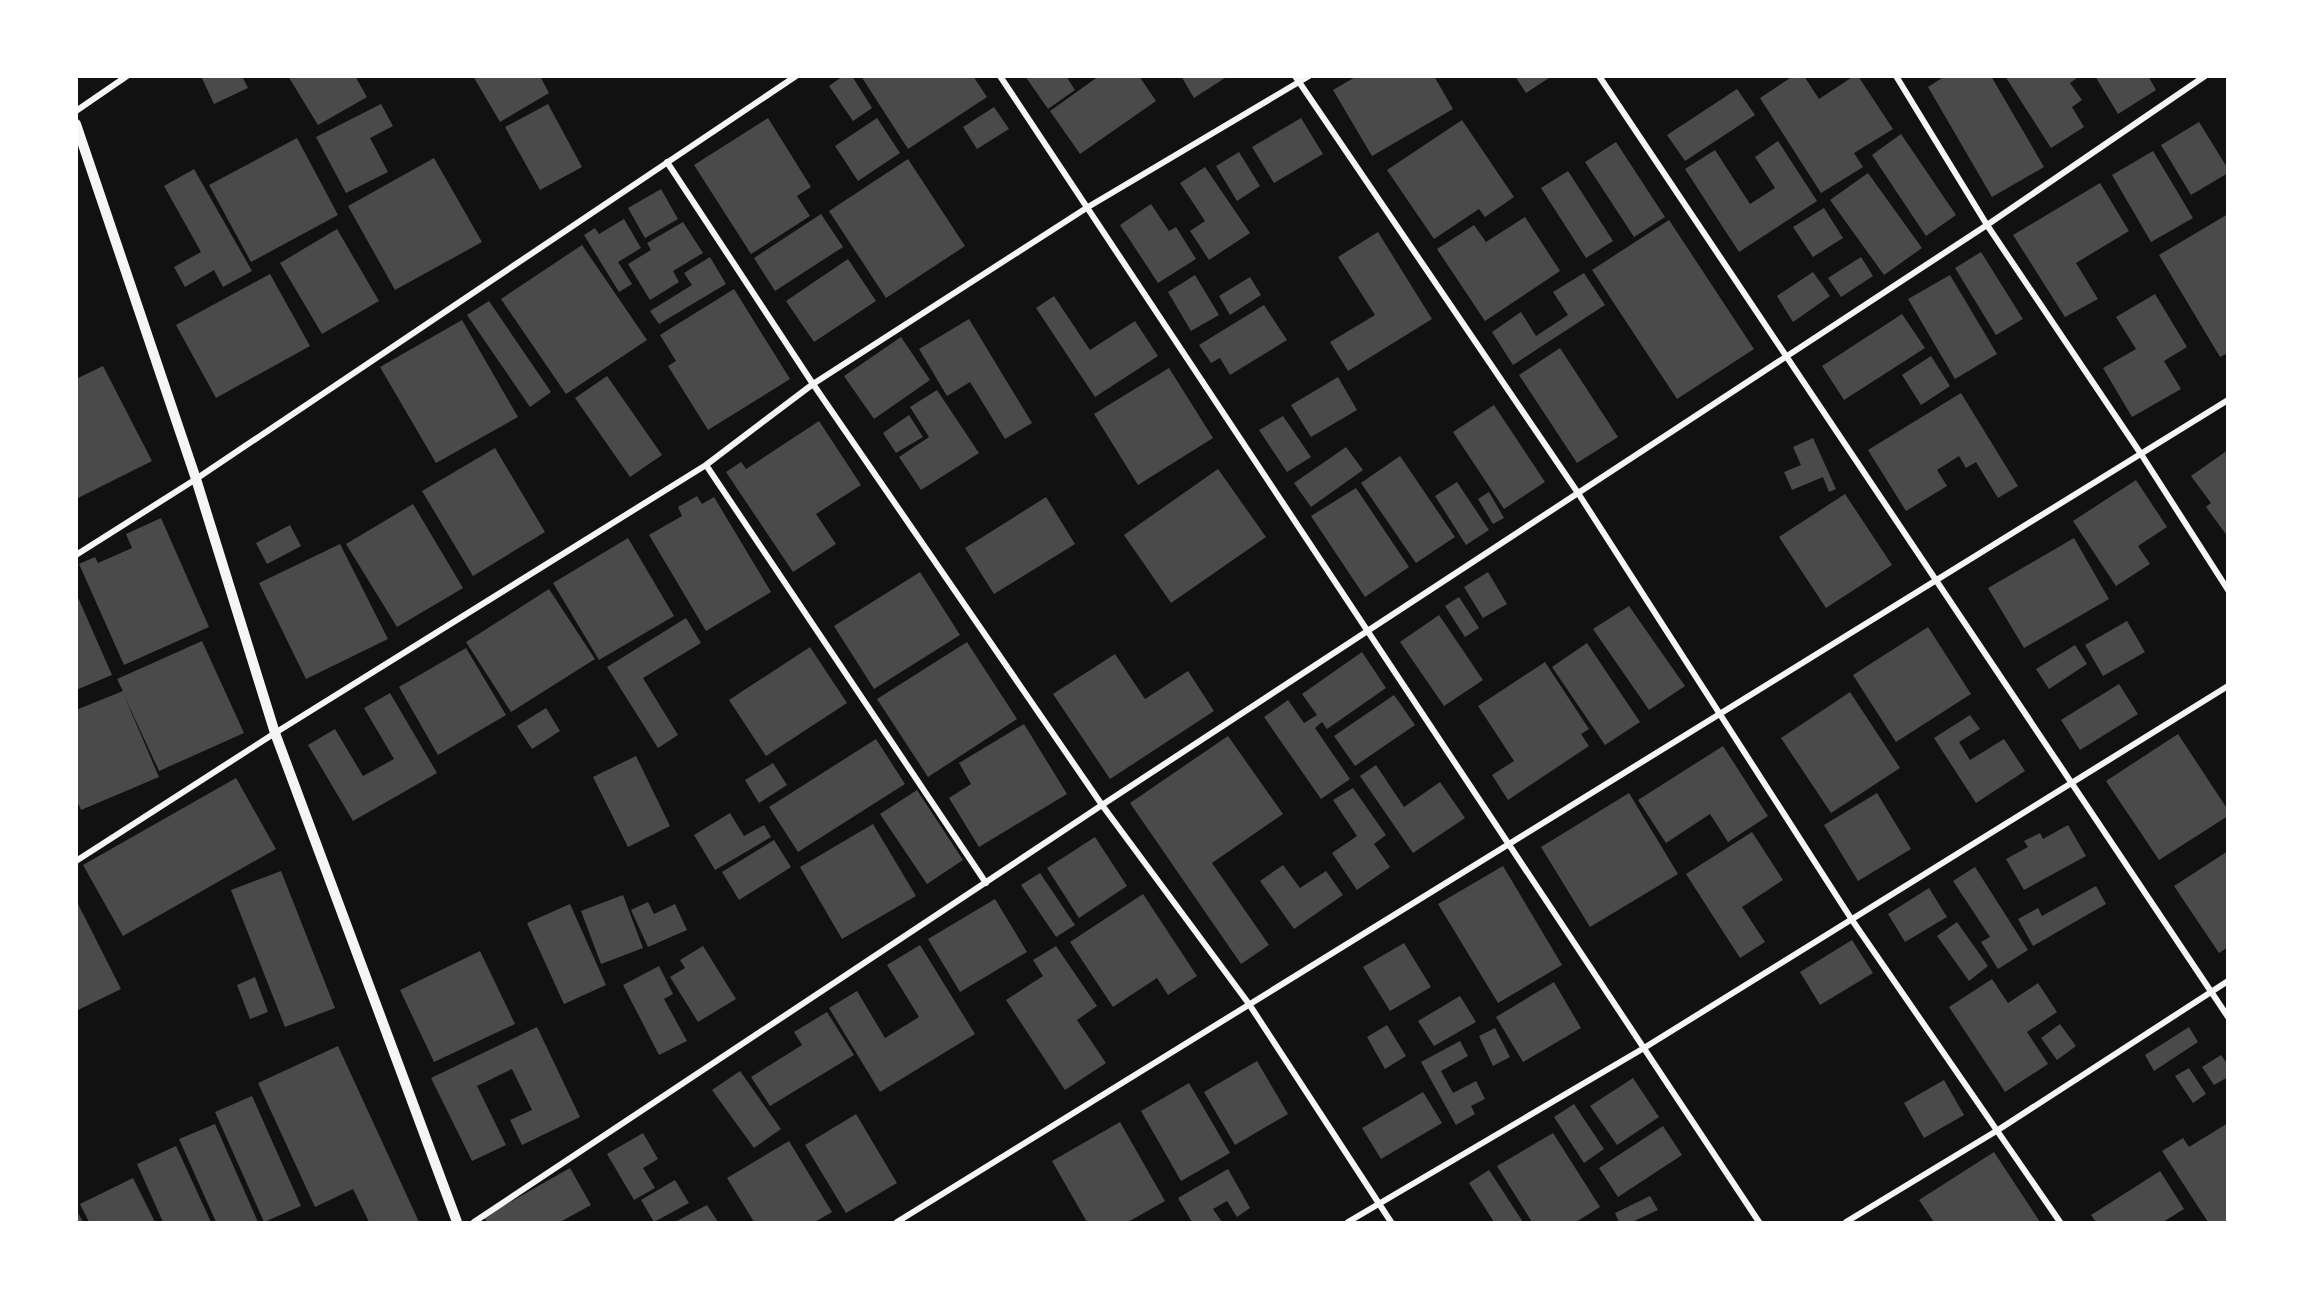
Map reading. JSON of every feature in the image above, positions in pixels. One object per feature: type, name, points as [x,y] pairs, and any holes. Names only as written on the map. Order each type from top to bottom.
[{"type":"street","points":[[76,111],[127,76]]},
{"type":"street","points":[[76,555],[196,479],[796,76]]},
{"type":"street","points":[[1000,76],[1760,1222]]},
{"type":"street","points":[[1295,76],[1578,493],[1852,920],[2060,1222]]},
{"type":"street","points":[[76,861],[275,733],[706,465],[813,384],[1088,207],[1309,76]]},
{"type":"street","points":[[1599,76],[2228,1017]]},
{"type":"street","points":[[1896,76],[1987,225],[2141,454],[2228,590]]},
{"type":"street","points":[[474,1222],[1102,805],[1987,225],[2205,76]]},
{"type":"street","points":[[76,124],[196,479],[275,733],[457,1222]]},
{"type":"street","points":[[668,162],[813,384],[1102,805],[1249,1004],[1391,1222]]},
{"type":"street","points":[[897,1222],[2228,400]]},
{"type":"street","points":[[706,465],[986,883]]},
{"type":"street","points":[[1348,1222],[1644,1048],[2228,686]]},
{"type":"street","points":[[1846,1222],[1998,1130],[2228,981]]},
{"type":"building","points":[[201,76],[242,76],[248,88],[214,104]]},
{"type":"building","points":[[288,76],[355,76],[367,97],[318,125]]},
{"type":"building","points":[[473,76],[540,76],[549,93],[500,122]]},
{"type":"building","points":[[843,76],[852,76],[872,108],[853,121],[829,86]]},
{"type":"building","points":[[861,76],[973,76],[987,97],[908,149]]},
{"type":"building","points":[[1025,76],[1066,76],[1075,90],[1048,109]]},
{"type":"building","points":[[1099,76],[1139,76],[1156,101],[1080,154],[1050,111]]},
{"type":"building","points":[[1181,76],[1228,76],[1194,98]]},
{"type":"building","points":[[1357,76],[1434,76],[1453,109],[1372,156],[1333,90]]},
{"type":"building","points":[[1515,76],[1552,76],[1526,93]]},
{"type":"building","points":[[1793,76],[1804,76],[1819,99],[1854,76],[1858,76],[1893,129],[1854,153],[1863,167],[1821,193],[1760,98]]},
{"type":"building","points":[[1945,76],[1991,76],[2044,167],[1992,197],[1928,87]]},
{"type":"building","points":[[2005,76],[2080,76],[2070,83],[2082,100],[2072,107],[2084,127],[2051,148]]},
{"type":"building","points":[[2095,76],[2148,76],[2156,90],[2118,114]]},
{"type":"building","points":[[1737,89],[1755,115],[1685,161],[1667,135]]},
{"type":"building","points":[[381,104],[393,126],[370,138],[388,172],[346,193],[316,137]]},
{"type":"building","points":[[548,104],[582,167],[540,190],[505,127]]},
{"type":"building","points":[[994,107],[1009,129],[977,149],[963,127]]},
{"type":"building","points":[[768,118],[811,187],[797,196],[810,216],[751,254],[694,165]]},
{"type":"building","points":[[877,118],[900,153],[858,181],[835,146]]},
{"type":"building","points":[[1301,118],[1323,154],[1274,183],[1252,147]]},
{"type":"building","points":[[1462,120],[1514,197],[1485,217],[1479,209],[1434,239],[1387,170]]},
{"type":"building","points":[[2199,122],[2228,169],[2228,173],[2191,195],[2161,145]]},
{"type":"building","points":[[1901,134],[1956,215],[1926,236],[1872,155]]},
{"type":"building","points":[[297,138],[338,215],[251,262],[209,185]]},
{"type":"building","points":[[1778,141],[1817,201],[1739,252],[1685,169],[1715,150],[1750,204],[1775,188],[1755,157]]},
{"type":"building","points":[[1616,142],[1665,217],[1634,237],[1585,162]]},
{"type":"building","points":[[2153,151],[2193,218],[2151,242],[2112,175]]},
{"type":"building","points":[[1239,152],[1260,186],[1237,201],[1216,166]]},
{"type":"building","points":[[434,158],[482,242],[395,290],[348,206]]},
{"type":"building","points":[[908,159],[965,246],[886,298],[829,211]]},
{"type":"building","points":[[1205,167],[1250,233],[1209,260],[1190,231],[1205,221],[1180,183]]},
{"type":"building","points":[[194,169],[252,271],[223,287],[214,270],[185,287],[174,267],[201,252],[164,186]]},
{"type":"building","points":[[1568,171],[1613,241],[1586,258],[1541,188]]},
{"type":"building","points":[[1868,173],[1922,248],[1884,275],[1830,200]]},
{"type":"building","points":[[2100,183],[2129,231],[2076,263],[2098,299],[2065,317],[2013,235]]},
{"type":"building","points":[[661,189],[678,219],[645,238],[628,208]]},
{"type":"building","points":[[1151,204],[1169,231],[1176,227],[1196,259],[1158,283],[1120,225]]},
{"type":"building","points":[[1824,208],[1843,238],[1813,257],[1793,227]]},
{"type":"building","points":[[821,214],[843,247],[775,291],[754,258]]},
{"type":"building","points":[[2228,214],[2228,353],[2220,357],[2159,255]]},
{"type":"building","points":[[1525,217],[1560,271],[1485,321],[1437,249],[1474,225],[1486,242]]},
{"type":"building","points":[[624,219],[641,248],[618,262],[632,284],[619,292],[584,235],[595,228],[599,234]]},
{"type":"building","points":[[1669,220],[1754,349],[1677,399],[1592,270]]},
{"type":"building","points":[[683,222],[703,253],[673,271],[679,282],[650,300],[628,264],[651,250],[647,243]]},
{"type":"building","points":[[337,229],[379,301],[322,334],[280,263]]},
{"type":"building","points":[[1378,232],[1432,319],[1348,371],[1330,342],[1375,315],[1338,257]]},
{"type":"building","points":[[582,245],[647,340],[566,394],[501,299]]},
{"type":"building","points":[[1981,252],[2023,319],[1996,335],[1955,268]]},
{"type":"building","points":[[710,257],[726,284],[659,324],[650,311],[692,285],[684,273]]},
{"type":"building","points":[[1861,257],[1873,276],[1841,297],[1828,278]]},
{"type":"building","points":[[848,259],[876,301],[814,342],[786,301]]},
{"type":"building","points":[[1813,272],[1830,296],[1793,322],[1777,296]]},
{"type":"building","points":[[1584,273],[1605,305],[1513,365],[1492,332],[1521,312],[1536,336],[1568,315],[1553,292]]},
{"type":"building","points":[[270,274],[310,346],[216,398],[176,325]]},
{"type":"building","points":[[1195,275],[1219,315],[1191,331],[1168,292]]},
{"type":"building","points":[[1950,275],[1997,354],[1955,379],[1908,299]]},
{"type":"building","points":[[1250,277],[1261,295],[1230,315],[1219,296]]},
{"type":"building","points":[[734,289],[790,379],[708,430],[668,366],[676,361],[660,335]]},
{"type":"building","points":[[2155,294],[2187,347],[2164,361],[2181,389],[2132,417],[2103,368],[2136,349],[2116,317]]},
{"type":"building","points":[[1054,296],[1090,350],[1135,321],[1158,356],[1095,397],[1036,308]]},
{"type":"building","points":[[489,301],[551,392],[530,407],[467,315]]},
{"type":"building","points":[[1264,305],[1287,340],[1230,375],[1220,358],[1211,363],[1199,345]]},
{"type":"building","points":[[1902,314],[1925,348],[1844,400],[1822,366]]},
{"type":"building","points":[[969,319],[1032,423],[1005,439],[970,382],[947,396],[919,349]]},
{"type":"building","points":[[462,320],[518,417],[436,463],[380,367]]},
{"type":"building","points":[[901,337],[930,380],[874,419],[844,376]]},
{"type":"building","points":[[1560,348],[1618,437],[1577,463],[1519,375]]},
{"type":"building","points":[[1931,356],[1950,386],[1921,405],[1902,375]]},
{"type":"building","points":[[103,366],[152,461],[76,499],[76,379]]},
{"type":"building","points":[[1169,368],[1213,438],[1138,485],[1094,414]]},
{"type":"building","points":[[607,376],[662,455],[630,477],[575,398]]},
{"type":"building","points":[[1338,377],[1357,410],[1311,437],[1291,405]]},
{"type":"building","points":[[937,390],[979,453],[921,490],[899,457],[929,437],[910,407]]},
{"type":"building","points":[[1961,393],[2018,486],[1998,498],[1976,462],[1966,468],[1959,456],[1937,470],[1947,486],[1906,511],[1868,450]]},
{"type":"building","points":[[1494,405],[1545,482],[1504,509],[1453,432]]},
{"type":"building","points":[[909,415],[923,437],[896,453],[883,433]]},
{"type":"building","points":[[1283,416],[1311,457],[1287,472],[1259,430]]},
{"type":"building","points":[[819,421],[861,485],[816,514],[836,544],[793,572],[726,472],[741,462],[746,469]]},
{"type":"building","points":[[1813,438],[1836,489],[1829,492],[1823,477],[1792,490],[1784,472],[1801,465],[1793,447]]},
{"type":"building","points":[[1346,447],[1363,470],[1311,507],[1294,483]]},
{"type":"building","points":[[495,448],[545,532],[473,576],[422,491]]},
{"type":"building","points":[[2228,450],[2228,537],[2206,507],[2211,503],[2191,476]]},
{"type":"building","points":[[1400,456],[1455,537],[1416,563],[1361,483]]},
{"type":"building","points":[[1218,469],[1266,537],[1171,603],[1124,535]]},
{"type":"building","points":[[2136,480],[2167,527],[2138,546],[2150,564],[2116,586],[2073,521]]},
{"type":"building","points":[[1457,482],[1489,530],[1466,545],[1435,496]]},
{"type":"building","points":[[1356,488],[1409,567],[1365,597],[1311,516]]},
{"type":"building","points":[[1489,492],[1504,518],[1493,524],[1478,499]]},
{"type":"building","points":[[1845,494],[1892,565],[1826,608],[1779,537]]},
{"type":"building","points":[[697,496],[702,504],[714,497],[771,592],[706,631],[649,535],[682,516],[678,507]]},
{"type":"building","points":[[1046,497],[1075,544],[994,594],[965,548]]},
{"type":"building","points":[[413,504],[463,588],[397,627],[346,544]]},
{"type":"building","points":[[161,518],[209,627],[124,665],[79,564],[95,557],[98,563],[132,548],[126,534]]},
{"type":"building","points":[[290,525],[301,546],[267,564],[256,543]]},
{"type":"building","points":[[628,538],[674,616],[599,660],[553,583]]},
{"type":"building","points":[[2074,538],[2109,599],[2024,648],[1988,588]]},
{"type":"building","points":[[340,544],[388,639],[306,679],[259,583]]},
{"type":"building","points":[[920,572],[960,635],[874,689],[834,626]]},
{"type":"building","points":[[1488,572],[1507,604],[1483,618],[1464,587]]},
{"type":"building","points":[[549,589],[595,659],[511,712],[466,642]]},
{"type":"building","points":[[76,593],[112,675],[76,690]]},
{"type":"building","points":[[1459,597],[1479,628],[1465,637],[1445,606]]},
{"type":"building","points":[[1629,606],[1685,686],[1649,710],[1593,629]]},
{"type":"building","points":[[1439,615],[1483,680],[1444,706],[1400,642]]},
{"type":"building","points":[[686,618],[701,643],[643,678],[678,735],[658,748],[607,667]]},
{"type":"building","points":[[2127,621],[2145,652],[2103,676],[2085,645]]},
{"type":"building","points":[[1928,627],[1971,694],[1896,742],[1853,675]]},
{"type":"building","points":[[202,641],[244,733],[159,771],[123,693],[159,777],[81,810],[76,799],[76,710],[123,691],[117,679]]},
{"type":"building","points":[[967,642],[1017,719],[928,777],[877,699]]},
{"type":"building","points":[[1587,643],[1640,722],[1605,745],[1552,667]]},
{"type":"building","points":[[2075,645],[2087,664],[2049,689],[2036,669]]},
{"type":"building","points":[[810,647],[847,703],[766,756],[729,700]]},
{"type":"building","points":[[466,648],[506,715],[438,755],[399,687]]},
{"type":"building","points":[[1362,652],[1386,688],[1327,729],[1322,722],[1315,728],[1350,779],[1321,799],[1264,717],[1288,700],[1304,723],[1317,715],[1302,694]]},
{"type":"building","points":[[1115,654],[1145,699],[1188,671],[1214,711],[1110,779],[1053,694]]},
{"type":"building","points":[[1545,662],[1589,729],[1581,734],[1589,746],[1508,800],[1492,775],[1514,761],[1478,706]]},
{"type":"building","points":[[2119,684],[2138,714],[2080,750],[2061,720]]},
{"type":"building","points":[[1850,692],[1900,768],[1831,813],[1781,738]]},
{"type":"building","points":[[390,693],[437,773],[353,821],[308,745],[335,729],[363,776],[394,759],[364,708]]},
{"type":"building","points":[[1394,695],[1415,725],[1355,766],[1334,736]]},
{"type":"building","points":[[546,708],[560,731],[532,749],[517,726]]},
{"type":"building","points":[[1970,715],[1980,729],[1959,742],[1970,760],[2004,739],[2025,771],[1976,803],[1934,738]]},
{"type":"building","points":[[1024,724],[1067,794],[979,847],[949,798],[971,784],[959,763]]},
{"type":"building","points":[[2178,734],[2228,810],[2228,816],[2159,860],[2106,781]]},
{"type":"building","points":[[1228,736],[1283,814],[1212,863],[1269,945],[1241,964],[1130,803]]},
{"type":"building","points":[[876,739],[905,784],[798,852],[769,807]]},
{"type":"building","points":[[1723,746],[1768,816],[1728,842],[1710,814],[1666,843],[1638,800]]},
{"type":"building","points":[[636,756],[670,826],[628,847],[593,777]]},
{"type":"building","points":[[773,763],[787,785],[759,803],[745,780]]},
{"type":"building","points":[[1376,765],[1404,807],[1440,782],[1465,818],[1413,853],[1360,776]]},
{"type":"building","points":[[236,778],[276,849],[123,936],[83,865]]},
{"type":"building","points":[[1353,788],[1386,835],[1374,844],[1390,867],[1357,890],[1332,853],[1357,836],[1333,800]]},
{"type":"building","points":[[917,790],[963,860],[927,884],[880,814]]},
{"type":"building","points":[[1629,793],[1678,874],[1590,927],[1541,847]]},
{"type":"building","points":[[1877,793],[1911,849],[1858,881],[1824,825]]},
{"type":"building","points":[[730,813],[744,836],[764,825],[771,837],[715,870],[694,835]]},
{"type":"building","points":[[873,824],[916,896],[842,939],[800,867]]},
{"type":"building","points":[[2068,825],[2086,856],[2024,890],[2006,859],[2028,847],[2024,841],[2040,833],[2043,839]]},
{"type":"building","points":[[1752,832],[1783,880],[1742,907],[1765,942],[1740,958],[1686,874]]},
{"type":"building","points":[[1095,837],[1127,886],[1079,918],[1047,868]]},
{"type":"building","points":[[774,840],[791,867],[739,900],[722,872]]},
{"type":"building","points":[[2228,851],[2228,947],[2219,953],[2174,886]]},
{"type":"building","points":[[1283,865],[1300,888],[1326,871],[1343,895],[1294,929],[1260,881]]},
{"type":"building","points":[[1503,866],[1562,965],[1498,1003],[1438,904]]},
{"type":"building","points":[[1975,867],[2028,950],[1998,969],[1981,942],[1990,937],[1953,881]]},
{"type":"building","points":[[281,871],[335,1008],[285,1027],[231,890]]},
{"type":"building","points":[[1040,873],[1075,925],[1056,937],[1021,885]]},
{"type":"building","points":[[2096,886],[2106,904],[2033,946],[2018,919],[2038,908],[2042,916]]},
{"type":"building","points":[[1929,888],[1947,917],[1905,942],[1888,914]]},
{"type":"building","points":[[1143,894],[1197,976],[1168,995],[1157,978],[1113,1007],[1070,942]]},
{"type":"building","points":[[623,895],[643,948],[601,964],[581,911]]},
{"type":"building","points":[[995,899],[1027,952],[960,992],[928,939]]},
{"type":"building","points":[[76,900],[121,989],[76,1011]]},
{"type":"building","points":[[648,902],[654,914],[675,904],[687,930],[648,947],[631,910]]},
{"type":"building","points":[[570,904],[606,985],[564,1004],[527,923]]},
{"type":"building","points":[[1957,922],[1988,966],[1969,981],[1937,936]]},
{"type":"building","points":[[1852,940],[1873,973],[1820,1005],[1800,972]]},
{"type":"building","points":[[1404,943],[1431,987],[1390,1011],[1363,967]]},
{"type":"building","points":[[920,945],[975,1034],[880,1092],[829,1008],[857,991],[885,1038],[919,1017],[887,965]]},
{"type":"building","points":[[703,946],[736,999],[698,1022],[670,977],[685,968],[680,960]]},
{"type":"building","points":[[1056,946],[1097,1006],[1077,1020],[1106,1063],[1065,1090],[1006,1000],[1043,976],[1033,960]]},
{"type":"building","points":[[480,951],[515,1024],[434,1062],[400,990]]},
{"type":"building","points":[[659,966],[673,994],[664,999],[687,1041],[659,1055],[623,985]]},
{"type":"building","points":[[255,977],[268,1012],[250,1019],[237,985]]},
{"type":"building","points":[[1992,979],[2008,1003],[2038,983],[2057,1012],[2027,1032],[2048,1064],[2005,1092],[1949,1007]]},
{"type":"building","points":[[1554,982],[1581,1028],[1523,1062],[1496,1017]]},
{"type":"building","points":[[1460,996],[1476,1022],[1434,1046],[1418,1021]]},
{"type":"building","points":[[827,1012],[854,1055],[770,1106],[751,1077],[802,1045],[794,1032]]},
{"type":"building","points":[[2060,1024],[2076,1046],[2057,1060],[2041,1038]]},
{"type":"building","points":[[1387,1025],[1406,1056],[1385,1069],[1367,1037]]},
{"type":"building","points":[[537,1027],[580,1117],[522,1145],[510,1120],[532,1110],[512,1069],[477,1086],[506,1145],[472,1161],[431,1078]]},
{"type":"building","points":[[2189,1027],[2198,1042],[2154,1071],[2145,1055]]},
{"type":"building","points":[[1495,1028],[1510,1057],[1493,1066],[1479,1036]]},
{"type":"building","points":[[1460,1041],[1468,1056],[1441,1071],[1453,1093],[1476,1081],[1485,1099],[1471,1106],[1475,1114],[1456,1125],[1421,1062]]},
{"type":"building","points":[[338,1046],[419,1222],[369,1222],[353,1189],[315,1207],[258,1083]]},
{"type":"building","points":[[2221,1055],[2228,1065],[2228,1077],[2214,1085],[2202,1067]]},
{"type":"building","points":[[1257,1061],[1288,1114],[1235,1145],[1204,1092]]},
{"type":"building","points":[[2189,1068],[2206,1094],[2193,1103],[2175,1076]]},
{"type":"building","points":[[740,1071],[781,1129],[754,1148],[712,1090]]},
{"type":"building","points":[[1633,1078],[1659,1117],[1617,1145],[1590,1106]]},
{"type":"building","points":[[1944,1080],[1964,1115],[1924,1138],[1904,1103]]},
{"type":"building","points":[[1189,1083],[1230,1153],[1181,1181],[1141,1111]]},
{"type":"building","points":[[1423,1092],[1442,1123],[1381,1159],[1362,1128]]},
{"type":"building","points":[[252,1096],[301,1206],[264,1222],[215,1112]]},
{"type":"building","points":[[1574,1104],[1604,1149],[1584,1163],[1554,1117]]},
{"type":"building","points":[[856,1114],[897,1183],[846,1213],[805,1145]]},
{"type":"building","points":[[1120,1122],[1165,1201],[1128,1222],[1087,1222],[1052,1161]]},
{"type":"building","points":[[2228,1123],[2228,1222],[2208,1222],[2162,1151],[2183,1138],[2189,1147]]},
{"type":"building","points":[[215,1124],[258,1222],[216,1222],[179,1139]]},
{"type":"building","points":[[1663,1126],[1682,1155],[1618,1197],[1599,1168]]},
{"type":"building","points":[[643,1133],[658,1159],[643,1168],[655,1188],[634,1200],[607,1154]]},
{"type":"building","points":[[1553,1133],[1600,1207],[1576,1222],[1532,1222],[1497,1166]]},
{"type":"building","points":[[789,1141],[832,1212],[815,1222],[754,1222],[727,1178]]},
{"type":"building","points":[[176,1146],[211,1222],[163,1222],[137,1164]]},
{"type":"building","points":[[1994,1152],[2040,1222],[1934,1222],[1919,1200]]},
{"type":"building","points":[[570,1168],[591,1205],[560,1222],[487,1222],[484,1217]]},
{"type":"building","points":[[1228,1169],[1250,1208],[1237,1217],[1227,1201],[1213,1209],[1222,1222],[1192,1222],[1178,1198]]},
{"type":"building","points":[[1489,1170],[1523,1222],[1494,1222],[1469,1183]]},
{"type":"building","points":[[2160,1171],[2184,1209],[2163,1222],[2096,1222],[2091,1215]]},
{"type":"building","points":[[133,1178],[155,1222],[89,1222],[80,1204]]},
{"type":"building","points":[[675,1180],[689,1203],[654,1222],[641,1200]]},
{"type":"building","points":[[1650,1196],[1658,1210],[1632,1222],[1619,1222],[1615,1213]]},
{"type":"building","points":[[707,1205],[718,1222],[675,1222]]},
{"type":"building","points":[[76,1209],[83,1222],[76,1222]]}]
